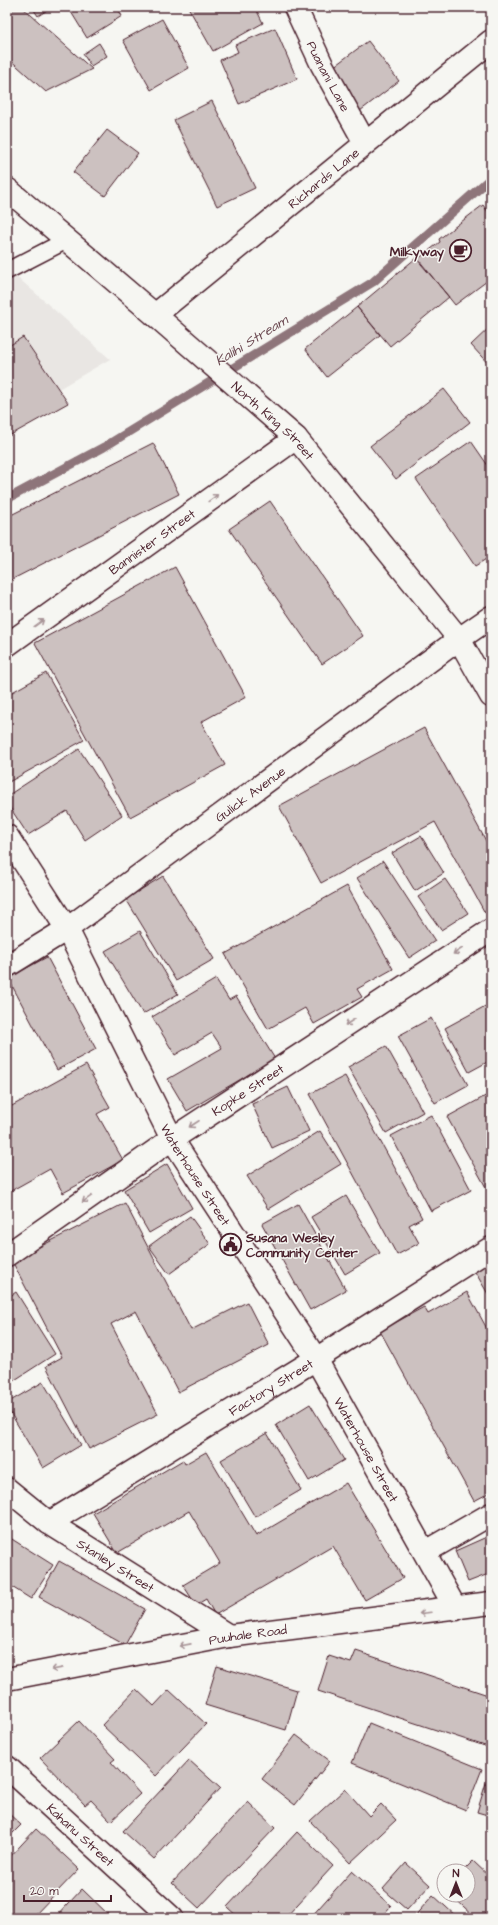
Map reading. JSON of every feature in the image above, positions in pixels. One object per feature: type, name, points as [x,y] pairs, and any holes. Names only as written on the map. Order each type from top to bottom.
[{"type":"street","name":"Puanani Lane","points":[[295,7],[322,66],[365,143]]},
{"type":"street","name":"Richards Lane","points":[[155,314],[491,41]]},
{"type":"street","name":"North King Street","points":[[7,189],[155,314],[296,438],[459,639],[491,696]]},
{"type":"street","name":"Bannister Street","points":[[7,645],[296,438]]},
{"type":"street","name":"Gulick Avenue","points":[[7,966],[67,929],[459,639],[491,617]]},
{"type":"street","name":"Waterhouse Street","points":[[7,836],[67,929],[172,1139],[316,1359],[456,1609]]},
{"type":"street","name":"Kopke Street","points":[[7,1255],[172,1139],[491,930]]},
{"type":"street","name":"Factory Street","points":[[49,1522],[316,1359],[491,1248]]},
{"type":"street","name":"Stanley Street","points":[[7,1489],[49,1522],[229,1636]]},
{"type":"street","points":[[425,1552],[491,1514]]},
{"type":"street","name":"Puuhale Road","points":[[7,1679],[229,1636],[491,1604]]},
{"type":"street","name":"Kahanu Street","points":[[7,1767],[172,1918]]},
{"type":"lane","points":[[7,271],[67,240]]},
{"type":"shaded area","points":[[7,268],[110,359],[7,419]]},
{"type":"building","points":[[7,7],[22,7],[92,69],[46,92],[7,57]]},
{"type":"building","points":[[32,7],[52,7],[38,16]]},
{"type":"building","points":[[68,7],[117,7],[122,16],[87,38]]},
{"type":"building","points":[[188,7],[255,7],[263,23],[213,51]]},
{"type":"building","points":[[162,19],[189,68],[151,90],[123,40]]},
{"type":"building","points":[[275,28],[297,79],[239,104],[220,60],[238,52],[235,45]]},
{"type":"building","points":[[368,41],[399,81],[360,111],[329,70]]},
{"type":"building","points":[[99,43],[107,56],[91,66],[83,54]]},
{"type":"building","points":[[212,101],[255,188],[217,206],[174,120]]},
{"type":"building","points":[[107,130],[138,153],[105,196],[73,172]]},
{"type":"building","name":"Milkyway","points":[[483,205],[491,216],[491,278],[455,305],[418,259],[440,242],[439,239]]},
{"type":"building","points":[[416,258],[449,297],[390,346],[357,307]]},
{"type":"building","points":[[357,307],[380,335],[327,377],[305,349]]},
{"type":"building","points":[[491,326],[491,367],[471,345]]},
{"type":"building","points":[[23,337],[68,403],[7,437],[7,347]]},
{"type":"building","points":[[444,389],[470,422],[396,479],[370,446]]},
{"type":"building","points":[[471,441],[491,470],[491,556],[475,566],[416,479]]},
{"type":"building","points":[[153,443],[179,494],[7,582],[7,517]]},
{"type":"building","points":[[270,501],[363,636],[322,664],[229,529]]},
{"type":"building","points":[[175,567],[246,697],[201,722],[225,765],[130,817],[35,643]]},
{"type":"building","points":[[46,673],[84,740],[7,783],[7,695]]},
{"type":"building","points":[[424,728],[491,850],[491,910],[485,913],[435,822],[321,883],[279,806]]},
{"type":"building","points":[[79,749],[122,815],[85,840],[67,811],[28,835],[7,803],[7,796]]},
{"type":"building","points":[[421,836],[444,873],[415,891],[392,853]]},
{"type":"building","points":[[383,861],[435,941],[409,958],[357,878]]},
{"type":"building","points":[[163,876],[214,959],[176,981],[126,899]]},
{"type":"building","points":[[445,879],[468,913],[441,930],[418,897]]},
{"type":"building","points":[[347,886],[393,969],[357,989],[362,997],[314,1024],[305,1008],[268,1029],[225,954]]},
{"type":"building","points":[[140,931],[178,994],[143,1014],[105,951]]},
{"type":"building","points":[[47,957],[96,1049],[57,1070],[8,978]]},
{"type":"building","points":[[216,979],[229,1000],[236,996],[275,1059],[187,1111],[168,1079],[222,1048],[212,1033],[175,1055],[152,1017]]},
{"type":"building","points":[[491,1003],[491,1060],[469,1072],[445,1028]]},
{"type":"building","points":[[431,1018],[468,1085],[435,1103],[398,1036]]},
{"type":"building","points":[[386,1046],[423,1112],[386,1133],[348,1067]]},
{"type":"building","points":[[86,1065],[110,1107],[97,1114],[123,1160],[63,1193],[50,1169],[7,1193],[7,1102],[10,1107]]},
{"type":"building","points":[[345,1076],[422,1218],[409,1225],[419,1243],[397,1255],[310,1094]]},
{"type":"building","points":[[288,1087],[309,1131],[272,1148],[252,1104]]},
{"type":"building","points":[[491,1093],[491,1190],[488,1191],[447,1117]]},
{"type":"building","points":[[431,1115],[471,1190],[431,1211],[391,1136]]},
{"type":"building","points":[[320,1131],[341,1164],[268,1209],[247,1176]]},
{"type":"building","points":[[167,1164],[192,1208],[149,1233],[124,1190]]},
{"type":"building","points":[[346,1196],[380,1253],[345,1274],[311,1217]]},
{"type":"building","points":[[125,1203],[191,1330],[247,1302],[269,1345],[178,1392],[136,1311],[111,1324],[158,1414],[89,1449],[46,1366],[62,1357],[12,1261]]},
{"type":"building","points":[[298,1204],[346,1290],[310,1310],[262,1224]]},
{"type":"building","points":[[190,1216],[210,1244],[169,1274],[149,1246]]},
{"type":"building","points":[[491,1253],[491,1299],[471,1265]]},
{"type":"building","points":[[16,1292],[55,1354],[7,1385],[7,1298]]},
{"type":"building","points":[[467,1292],[491,1336],[491,1492],[474,1501],[380,1331],[424,1307],[428,1314]]},
{"type":"building","points":[[43,1382],[81,1445],[43,1468],[7,1407],[7,1403]]},
{"type":"building","points":[[310,1404],[344,1460],[309,1481],[276,1425]]},
{"type":"building","points":[[267,1433],[301,1490],[255,1517],[221,1460]]},
{"type":"building","points":[[206,1452],[256,1536],[346,1483],[403,1578],[365,1600],[333,1546],[215,1615],[206,1599],[196,1605],[183,1585],[220,1563],[189,1511],[117,1553],[93,1513],[183,1460],[185,1464]]},
{"type":"building","points":[[491,1535],[491,1573],[468,1582],[455,1551]]},
{"type":"building","points":[[7,1536],[53,1565],[31,1599],[7,1584]]},
{"type":"building","points":[[59,1561],[145,1609],[125,1645],[39,1597]]},
{"type":"building","points":[[356,1651],[491,1696],[491,1748],[318,1691],[329,1656],[351,1663]]},
{"type":"building","points":[[217,1666],[297,1690],[286,1730],[205,1705]]},
{"type":"building","points":[[136,1689],[154,1706],[169,1690],[206,1724],[156,1776],[102,1725]]},
{"type":"building","points":[[79,1721],[115,1759],[111,1762],[140,1794],[111,1821],[91,1800],[85,1805],[40,1758]]},
{"type":"building","points":[[369,1723],[482,1769],[466,1810],[352,1763]]},
{"type":"building","points":[[296,1735],[330,1761],[295,1805],[262,1779]]},
{"type":"building","points":[[189,1760],[220,1788],[154,1859],[123,1831]]},
{"type":"building","points":[[489,1773],[491,1773],[491,1816],[477,1812]]},
{"type":"building","points":[[345,1789],[369,1816],[381,1804],[396,1820],[350,1863],[310,1821]]},
{"type":"building","points":[[248,1802],[275,1828],[199,1908],[172,1883]]},
{"type":"building","points":[[7,1812],[21,1825],[7,1839]]},
{"type":"building","points":[[36,1829],[79,1869],[32,1918],[7,1918],[7,1860]]},
{"type":"building","points":[[297,1832],[333,1866],[285,1918],[239,1918],[227,1907]]},
{"type":"building","points":[[406,1863],[430,1885],[407,1910],[383,1889]]},
{"type":"building","points":[[476,1864],[491,1878],[491,1918],[476,1918],[460,1903],[476,1903]]},
{"type":"building","points":[[352,1871],[391,1906],[380,1918],[310,1918]]},
{"type":"building","points":[[82,1889],[112,1918],[55,1918]]},
{"type":"building","points":[[433,1895],[436,1898],[436,1903],[442,1903],[458,1918],[413,1918]]},
{"type":"waterway","name":"Kalihi Stream","points":[[7,499],[104,447],[373,282],[491,178]]},
{"type":"place","name":"Milkyway","points":[[460,251]]},
{"type":"place","name":"Susana Wesley Community Center","points":[[230,1244]]}]
